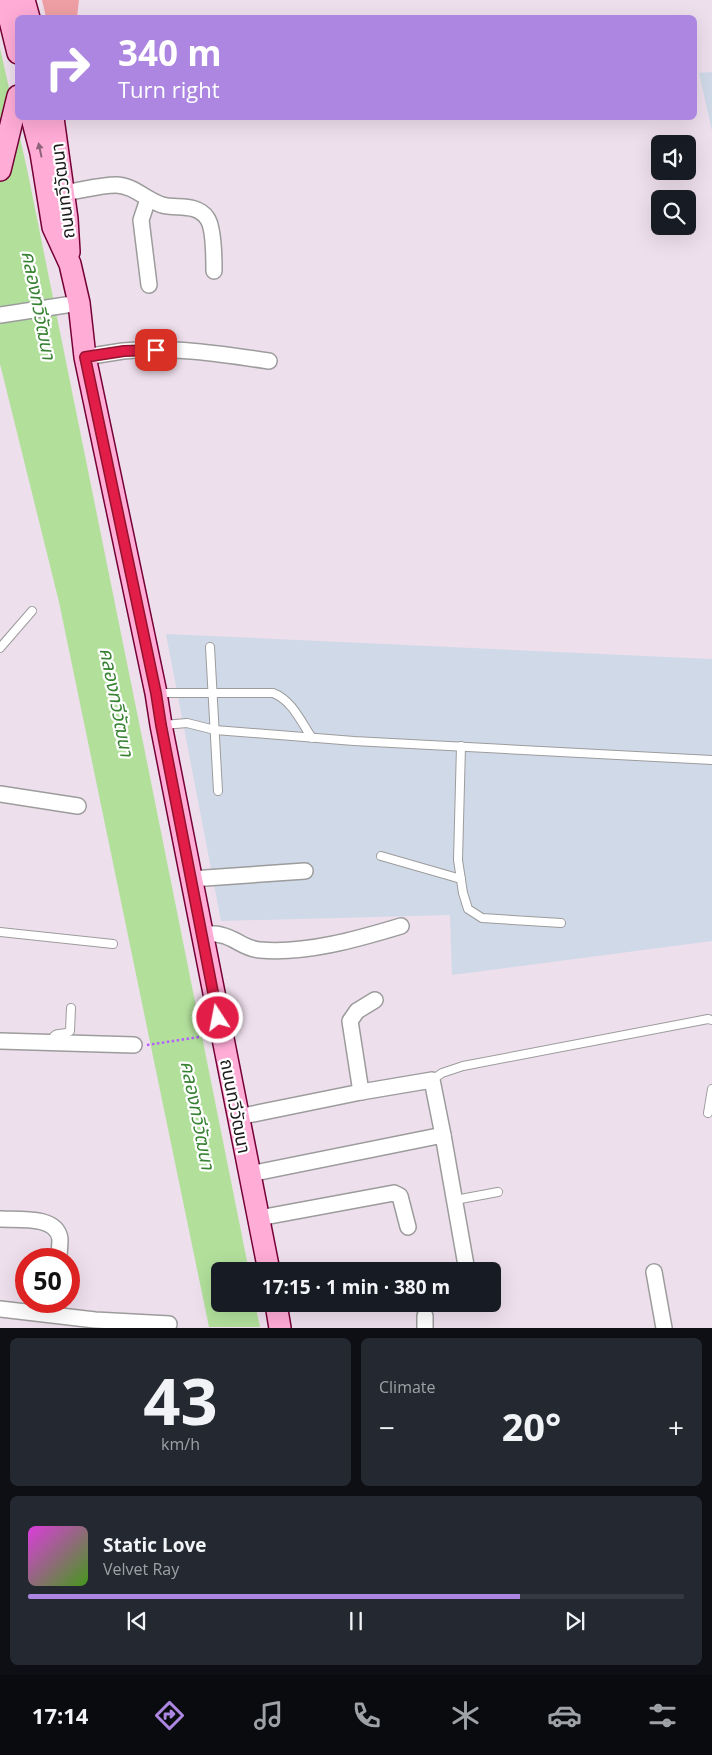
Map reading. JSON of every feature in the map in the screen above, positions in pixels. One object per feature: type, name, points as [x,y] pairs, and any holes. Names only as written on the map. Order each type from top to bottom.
[{"type":"main road","points":[[0,4],[1,0]]},
{"type":"main road","points":[[5,0],[15,41]]},
{"type":"main road","points":[[24,0],[28,15]]},
{"type":"main road","points":[[37,15],[40,0]]},
{"type":"main road","points":[[0,170],[15,108]]},
{"type":"main road","name":"ถนนทวีวัฒนา","points":[[33,120],[41,153],[53,227],[70,264]]},
{"type":"main road","name":"ถนนทวีวัฒนา","points":[[53,120],[67,219],[70,264],[79,303],[85,357],[156,693],[267,1262]]},
{"type":"main road","points":[[277,1312],[280,1328]]},
{"type":"street","points":[[63,193],[118,185],[134,190],[148,199],[165,206],[198,209],[208,219],[213,246],[214,271]]},
{"type":"street","points":[[148,199],[141,220],[149,285]]},
{"type":"street","points":[[0,315],[79,303]]},
{"type":"street","points":[[85,357],[124,351],[156,350],[228,354],[269,361]]},
{"type":"street","points":[[0,794],[78,806]]},
{"type":"street","points":[[191,879],[305,871]]},
{"type":"street","points":[[202,934],[221,934],[245,947],[260,950],[293,949],[333,943],[401,926]]},
{"type":"street","points":[[361,1092],[350,1021],[357,1011],[375,1000]]},
{"type":"street","points":[[0,1041],[138,1045]]},
{"type":"street","points":[[238,1117],[361,1092],[432,1080],[465,1262]]},
{"type":"street","points":[[250,1174],[443,1135]]},
{"type":"street","points":[[259,1218],[394,1193],[400,1196],[408,1227]]},
{"type":"street","points":[[0,1219],[41,1221],[51,1225],[56,1229],[60,1237],[60,1248]]},
{"type":"street","points":[[654,1272],[664,1328]]},
{"type":"street","points":[[0,1309],[15,1309]]},
{"type":"street","points":[[80,1311],[169,1324]]},
{"type":"lane","points":[[0,648],[32,612]]},
{"type":"lane","points":[[210,647],[218,791]]},
{"type":"lane","points":[[156,693],[273,693],[281,696],[289,703],[312,738]]},
{"type":"lane","points":[[161,725],[187,723],[215,730],[312,738],[712,760]]},
{"type":"lane","points":[[461,746],[458,860],[463,893],[468,909],[482,918],[561,922]]},
{"type":"lane","points":[[381,856],[461,879]]},
{"type":"lane","points":[[0,932],[113,944]]},
{"type":"lane","points":[[51,1042],[53,1036],[70,1031],[71,1008]]},
{"type":"lane","points":[[432,1080],[442,1073],[463,1066],[708,1019],[712,1020]]},
{"type":"lane","points":[[708,1113],[712,1089]]},
{"type":"lane","points":[[454,1200],[498,1192]]},
{"type":"path","points":[[138,1045],[206,1036]]},
{"type":"shaded area","points":[[42,0],[79,0],[77,15],[46,15]]},
{"type":"shaded area","points":[[712,72],[712,131],[699,73]]},
{"type":"shaded area","points":[[166,634],[712,659],[712,941],[452,975],[450,915],[221,921]]},
{"type":"water","name":"คลองทวีวัฒนา","points":[[0,48],[27,169],[247,1262],[211,1262],[211,1312],[257,1312],[260,1327],[209,1327],[59,602],[0,364]]},
{"type":"route","points":[[156,350],[124,351],[85,357],[156,693],[218,1018]]}]
